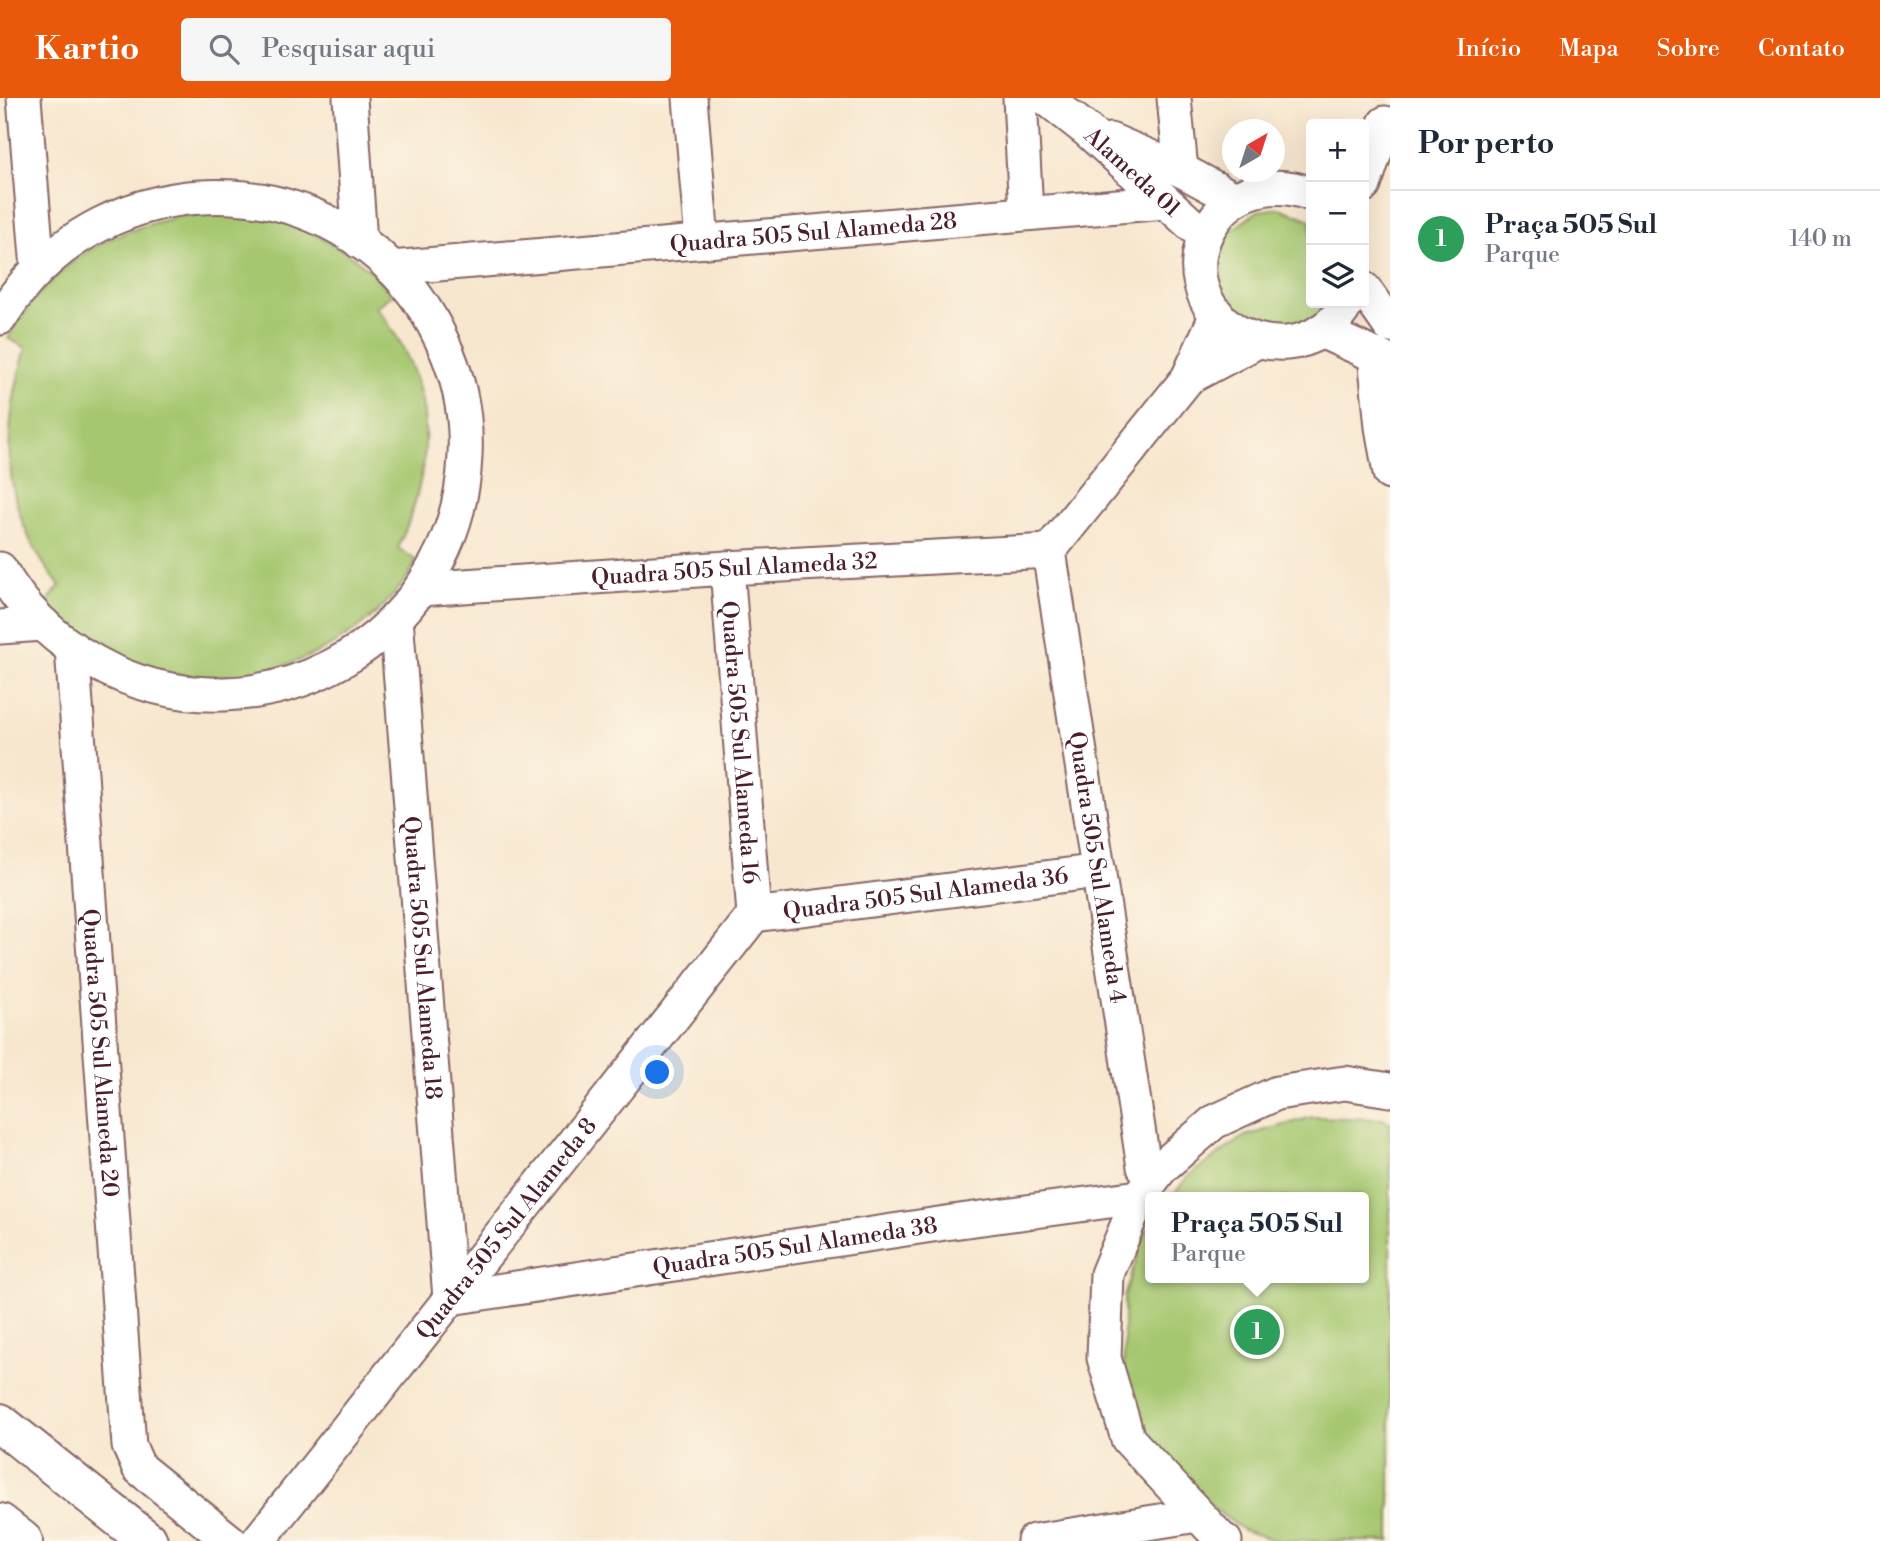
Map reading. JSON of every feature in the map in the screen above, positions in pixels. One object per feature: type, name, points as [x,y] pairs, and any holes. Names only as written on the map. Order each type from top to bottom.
[{"type":"street","points":[[14,293],[32,185],[24,98]]},
{"type":"street","points":[[351,98],[360,243]]},
{"type":"street","points":[[690,98],[702,241]]},
{"type":"street","points":[[1020,98],[1026,213]]},
{"type":"street","points":[[1046,98],[1088,131]]},
{"type":"street","points":[[1174,98],[1181,170]]},
{"type":"street","points":[[1365,182],[1380,126]]},
{"type":"street","name":"Alameda 01","points":[[1088,131],[1181,170],[1235,199]]},
{"type":"street","name":"Alameda 01","points":[[1088,131],[1204,236]]},
{"type":"street","points":[[310,214],[334,199],[351,179],[355,169]]},
{"type":"street","points":[[32,185],[46,214],[75,238]]},
{"type":"street","points":[[1306,188],[1266,187],[1235,199],[1223,209],[1204,236],[1201,252],[1201,277],[1208,300],[1228,326],[1258,341],[1290,343],[1321,331],[1334,321],[1343,308]]},
{"type":"street","points":[[1,576],[43,624],[72,648],[117,673],[177,691],[240,693],[277,687],[325,670],[358,651],[396,618],[420,590],[440,557],[451,530],[464,473],[464,423],[454,373],[430,319],[408,286],[391,268],[360,243],[310,214],[275,203],[226,196],[190,197],[130,210],[75,238],[14,293]]},
{"type":"street","name":"Quadra 505 Sul Alameda 28","points":[[391,268],[1165,202]]},
{"type":"street","points":[[430,319],[440,285],[460,261]]},
{"type":"street","points":[[1369,296],[1390,326]]},
{"type":"street","points":[[1049,551],[1188,378],[1217,314]]},
{"type":"street","points":[[1321,331],[1382,359],[1382,427],[1390,473]]},
{"type":"street","points":[[1188,378],[1258,341]]},
{"type":"street","points":[[451,530],[463,554],[474,568],[485,577],[501,584]]},
{"type":"street","name":"Quadra 505 Sul Alameda 32","points":[[420,590],[727,568],[1049,551]]},
{"type":"street","name":"Quadra 505 Sul Alameda 4","points":[[1049,551],[1144,1167],[1162,1167]]},
{"type":"street","name":"Quadra 505 Sul Alameda 16","points":[[727,568],[754,915]]},
{"type":"street","name":"Quadra 505 Sul Alameda 18","points":[[396,618],[450,1298]]},
{"type":"street","points":[[0,627],[43,624]]},
{"type":"street","name":"Quadra 505 Sul Alameda 20","points":[[72,648],[126,1411],[132,1456],[139,1468],[230,1541]]},
{"type":"street","points":[[358,651],[371,654],[385,662],[402,687]]},
{"type":"street","points":[[78,733],[94,698],[117,673]]},
{"type":"street","name":"Quadra 505 Sul Alameda 36","points":[[754,915],[1099,871]]},
{"type":"street","name":"Quadra 505 Sul Alameda 8","points":[[258,1541],[754,915]]},
{"type":"street","points":[[1222,1540],[1128,1439],[1104,1358],[1107,1275],[1139,1198],[1162,1167],[1214,1122],[1277,1093],[1345,1083],[1390,1090]]},
{"type":"street","name":"Quadra 505 Sul Alameda 38","points":[[450,1298],[939,1224],[1139,1198]]},
{"type":"street","points":[[0,1423],[148,1541]]},
{"type":"street","points":[[1034,1541],[1198,1515]]},
{"type":"street","points":[[0,1522],[23,1541]]},
{"type":"green space","points":[[1279,208],[1306,218],[1306,308],[1327,308],[1322,315],[1285,334],[1264,333],[1229,311],[1214,273],[1226,234],[1258,211]]},
{"type":"green space","points":[[238,212],[284,222],[345,251],[379,279],[392,295],[376,307],[396,336],[411,365],[425,423],[425,453],[420,484],[398,548],[417,561],[395,593],[368,620],[337,642],[301,660],[264,671],[225,677],[187,676],[134,663],[93,642],[57,614],[46,603],[60,586],[40,558],[26,530],[16,502],[11,472],[12,412],[26,348],[8,338],[26,311],[65,268],[112,238],[139,227],[200,213]]},
{"type":"green space","points":[[1312,1117],[1381,1119],[1390,1122],[1390,1541],[1278,1541],[1243,1530],[1187,1489],[1146,1433],[1124,1367],[1124,1297],[1145,1234],[1145,1283],[1369,1283],[1369,1192],[1176,1192],[1188,1176],[1245,1136]]},
{"type":"place","name":"Praça 505 Sul","points":[[1257,1332]]}]
